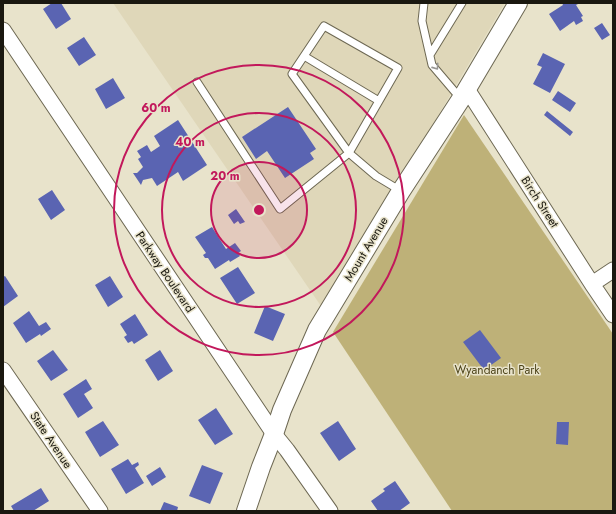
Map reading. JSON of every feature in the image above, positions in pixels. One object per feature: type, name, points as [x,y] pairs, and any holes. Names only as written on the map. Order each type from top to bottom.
[{"type":"street","name":"Mount Avenue","points":[[246,511],[282,410],[317,330],[401,191],[464,94],[518,3]]},
{"type":"street","name":"Parkway Boulevard","points":[[3,30],[274,434],[330,511]]},
{"type":"street","name":"Birch Street","points":[[464,94],[613,314]]},
{"type":"street","points":[[592,284],[613,270]]},
{"type":"street","name":"State Avenue","points":[[3,370],[100,511]]},
{"type":"lane","points":[[424,3],[422,21],[432,65],[464,94]]},
{"type":"lane","points":[[430,55],[462,3]]},
{"type":"lane","points":[[197,82],[280,209],[349,154],[398,68],[324,26],[292,74],[349,154],[376,176],[401,191]]},
{"type":"lane","points":[[304,56],[379,101]]},
{"type":"shaded area","points":[[113,3],[505,3],[323,309]]},
{"type":"green space","name":"Wyandanch Park","points":[[464,115],[613,334],[613,511],[452,511],[333,332]]},
{"type":"building","points":[[52,3],[61,3],[71,19],[56,29],[43,9]]},
{"type":"building","points":[[562,3],[580,3],[576,5],[583,16],[581,17],[583,21],[576,25],[574,21],[560,31],[549,14],[563,5]]},
{"type":"building","points":[[602,23],[610,35],[602,40],[594,28]]},
{"type":"building","points":[[84,37],[96,55],[79,66],[67,48]]},
{"type":"building","points":[[543,53],[565,64],[550,93],[533,84],[542,67],[537,65]]},
{"type":"building","points":[[113,78],[125,98],[106,109],[95,89]]},
{"type":"building","points":[[558,91],[576,103],[570,112],[552,100]]},
{"type":"building","points":[[288,107],[316,149],[310,153],[314,159],[285,178],[267,151],[256,159],[242,137]]},
{"type":"building","points":[[547,111],[573,132],[570,136],[544,115]]},
{"type":"building","points":[[178,120],[207,165],[183,181],[178,172],[157,186],[152,178],[143,180],[141,185],[133,173],[137,173],[143,167],[138,159],[141,157],[137,151],[147,145],[151,152],[160,146],[154,136]]},
{"type":"building","points":[[52,190],[65,210],[51,220],[38,199]]},
{"type":"building","points":[[236,209],[245,222],[240,224],[238,221],[234,224],[228,215]]},
{"type":"building","points":[[212,227],[226,249],[235,243],[241,251],[238,253],[240,256],[230,262],[229,260],[215,269],[208,258],[205,258],[203,255],[206,253],[195,237]]},
{"type":"building","points":[[238,267],[255,293],[237,304],[220,278]]},
{"type":"building","points":[[5,276],[18,296],[3,307],[3,277]]},
{"type":"building","points":[[110,276],[123,297],[108,307],[95,285]]},
{"type":"building","points":[[265,306],[285,314],[273,341],[254,333]]},
{"type":"building","points":[[29,311],[39,326],[46,322],[51,329],[41,336],[40,334],[26,343],[13,323]]},
{"type":"building","points":[[135,314],[148,335],[134,344],[132,341],[128,343],[124,337],[127,335],[120,324]]},
{"type":"building","points":[[480,330],[501,358],[484,370],[463,342]]},
{"type":"building","points":[[53,350],[68,370],[51,381],[37,361]]},
{"type":"building","points":[[160,350],[173,371],[158,381],[145,360]]},
{"type":"building","points":[[86,379],[92,389],[84,394],[93,408],[78,418],[63,394]]},
{"type":"building","points":[[216,408],[233,434],[215,445],[198,420]]},
{"type":"building","points":[[103,421],[119,445],[100,457],[85,432]]},
{"type":"building","points":[[338,421],[356,449],[339,461],[320,433]]},
{"type":"building","points":[[557,422],[569,422],[568,445],[556,444]]},
{"type":"building","points":[[128,459],[132,465],[138,462],[139,465],[135,468],[144,483],[126,494],[111,469]]},
{"type":"building","points":[[202,465],[223,473],[210,504],[189,496]]},
{"type":"building","points":[[160,467],[166,477],[152,486],[146,476]]},
{"type":"building","points":[[395,481],[410,503],[399,511],[378,511],[371,501],[385,491],[383,489]]},
{"type":"building","points":[[41,488],[49,501],[33,511],[14,511],[11,506]]},
{"type":"building","points":[[164,502],[178,507],[177,511],[160,511]]}]
